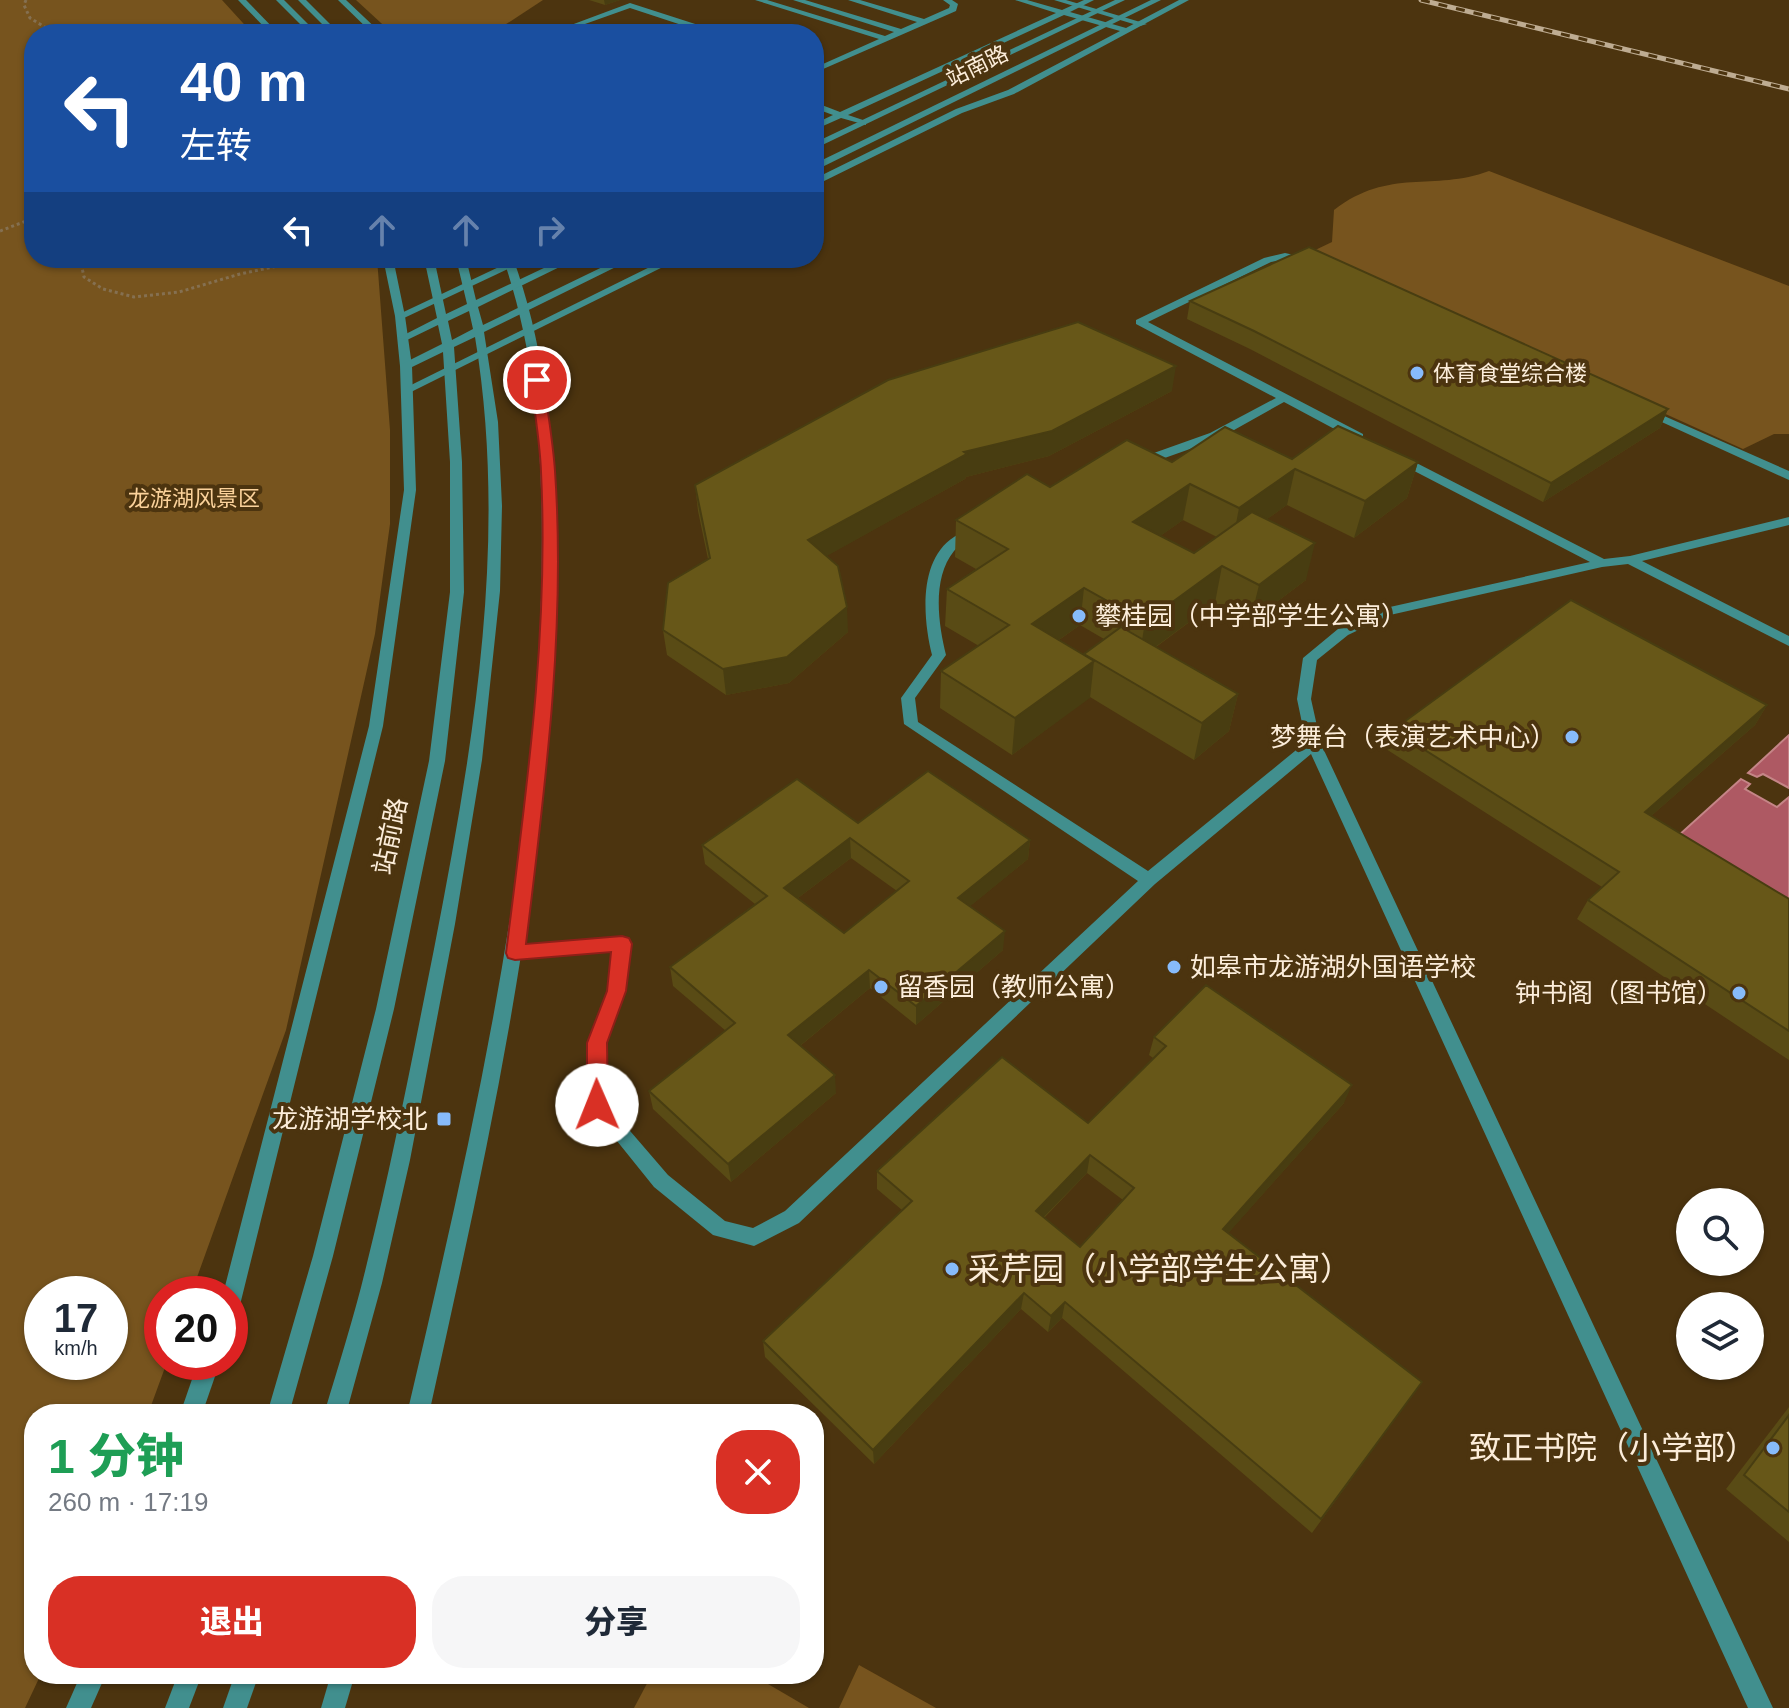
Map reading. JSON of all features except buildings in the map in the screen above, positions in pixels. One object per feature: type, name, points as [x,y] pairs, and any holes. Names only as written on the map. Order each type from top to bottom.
[{"type":"street","points":[[242,0],[265,24]]},
{"type":"street","points":[[280,0],[304,24]]},
{"type":"street","points":[[302,0],[326,24]]},
{"type":"street","points":[[342,0],[367,24]]},
{"type":"street","points":[[759,0],[886,39]]},
{"type":"street","points":[[797,0],[902,32]]},
{"type":"street","points":[[852,0],[925,22]]},
{"type":"street","points":[[824,67],[953,9],[954,4],[947,0]]},
{"type":"street","points":[[1058,0],[1143,24]]},
{"type":"street","points":[[824,123],[1090,0]]},
{"type":"street","name":"站南路","points":[[824,141],[1121,0]]},
{"type":"street","name":"站南路","points":[[824,163],[1157,0]]},
{"type":"street","points":[[824,178],[959,111],[1011,92],[1185,0]]},
{"type":"street","points":[[1021,1],[1129,31]]},
{"type":"street","points":[[578,24],[630,5],[687,24]]},
{"type":"street","points":[[824,59],[843,58]]},
{"type":"street","points":[[824,109],[863,123]]},
{"type":"street","points":[[1319,264],[1305,257],[1285,256],[1268,260],[1140,322],[1367,441]]},
{"type":"street","points":[[237,1276],[376,726],[410,490],[406,366],[390,268]]},
{"type":"street","name":"站前路","points":[[281,1404],[323,1256],[385,1009],[437,761],[457,592],[456,462],[448,346],[431,268]]},
{"type":"street","points":[[338,1404],[383,1241],[433,999],[476,766],[494,565],[495,453],[480,330],[464,268]]},
{"type":"street","points":[[400,316],[500,268]]},
{"type":"street","points":[[420,1404],[479,1147],[515,953],[537,775],[549,637],[548,471],[516,268]]},
{"type":"street","points":[[403,338],[551,268]]},
{"type":"street","points":[[406,366],[609,268]]},
{"type":"street","points":[[407,390],[656,268]]},
{"type":"street","points":[[1132,465],[1214,436],[1284,398]]},
{"type":"street","points":[[1632,405],[1789,476]]},
{"type":"street","points":[[1381,448],[1602,563]]},
{"type":"street","points":[[1761,1708],[1314,744],[1304,699],[1310,658],[1343,632],[1386,612],[1602,563],[1630,560],[1789,521]]},
{"type":"street","points":[[986,523],[951,546],[937,573],[932,631],[939,655],[908,698],[911,724],[1149,880]]},
{"type":"street","points":[[1630,560],[1789,642]]},
{"type":"street","points":[[515,953],[622,944],[616,991],[597,1043],[597,1105],[661,1181],[720,1229],[754,1237],[792,1217],[1149,880],[1314,744]]},
{"type":"street","points":[[194,1404],[203,1380]]},
{"type":"street","points":[[78,1708],[89,1684]]},
{"type":"street","points":[[177,1708],[186,1684]]},
{"type":"street","points":[[235,1708],[243,1684]]},
{"type":"street","points":[[333,1708],[340,1684]]},
{"type":"path","points":[[26,0],[24,5],[30,18],[40,24]]},
{"type":"path","points":[[0,231],[24,222]]},
{"type":"path","points":[[82,268],[84,277],[103,289],[134,297],[179,292],[268,268]]},
{"type":"green space","name":"龙游湖风景区","points":[[0,0],[222,0],[244,24],[24,24],[24,268],[378,268],[390,430],[390,524],[375,634],[286,1030],[197,1276],[144,1276],[144,1380],[160,1380],[152,1404],[24,1404],[24,1684],[36,1684],[25,1708],[0,1708]]},
{"type":"green space","points":[[356,0],[543,0],[506,24],[382,24]]},
{"type":"green space","points":[[1489,171],[1789,286],[1789,434],[1774,434],[1743,449],[1309,253],[1332,242],[1334,210],[1354,197],[1393,184],[1449,180]]},
{"type":"green space","points":[[859,1665],[936,1708],[839,1708]]},
{"type":"green space","points":[[647,1684],[768,1684],[809,1708],[634,1708]]},
{"type":"shaded area","points":[[1789,735],[1789,788],[1763,774],[1757,777],[1748,773]]},
{"type":"shaded area","points":[[1741,779],[1750,784],[1745,789],[1777,807],[1789,797],[1789,919],[1668,845]]},
{"type":"railway","points":[[1421,0],[1789,89]]},
{"type":"place","name":"体育食堂综合楼","points":[[1417,373]]},
{"type":"place","name":"攀桂园（中学部学生公寓）","points":[[1079,616]]},
{"type":"place","name":"梦舞台（表演艺术中心）","points":[[1572,737]]},
{"type":"place","name":"如皋市龙游湖外国语学校","points":[[1174,967]]},
{"type":"place","name":"留香园（教师公寓）","points":[[881,987]]},
{"type":"place","name":"钟书阁（图书馆）","points":[[1739,993]]},
{"type":"place","name":"龙游湖学校北","points":[[444,1119]]},
{"type":"place","name":"采芹园（小学部学生公寓）","points":[[952,1269]]},
{"type":"place","name":"致正书院（小学部）","points":[[1773,1448]]},
{"type":"route","points":[[537,380],[548,471],[549,637],[537,775],[515,953],[622,944],[616,991],[597,1043],[597,1105]]}]
